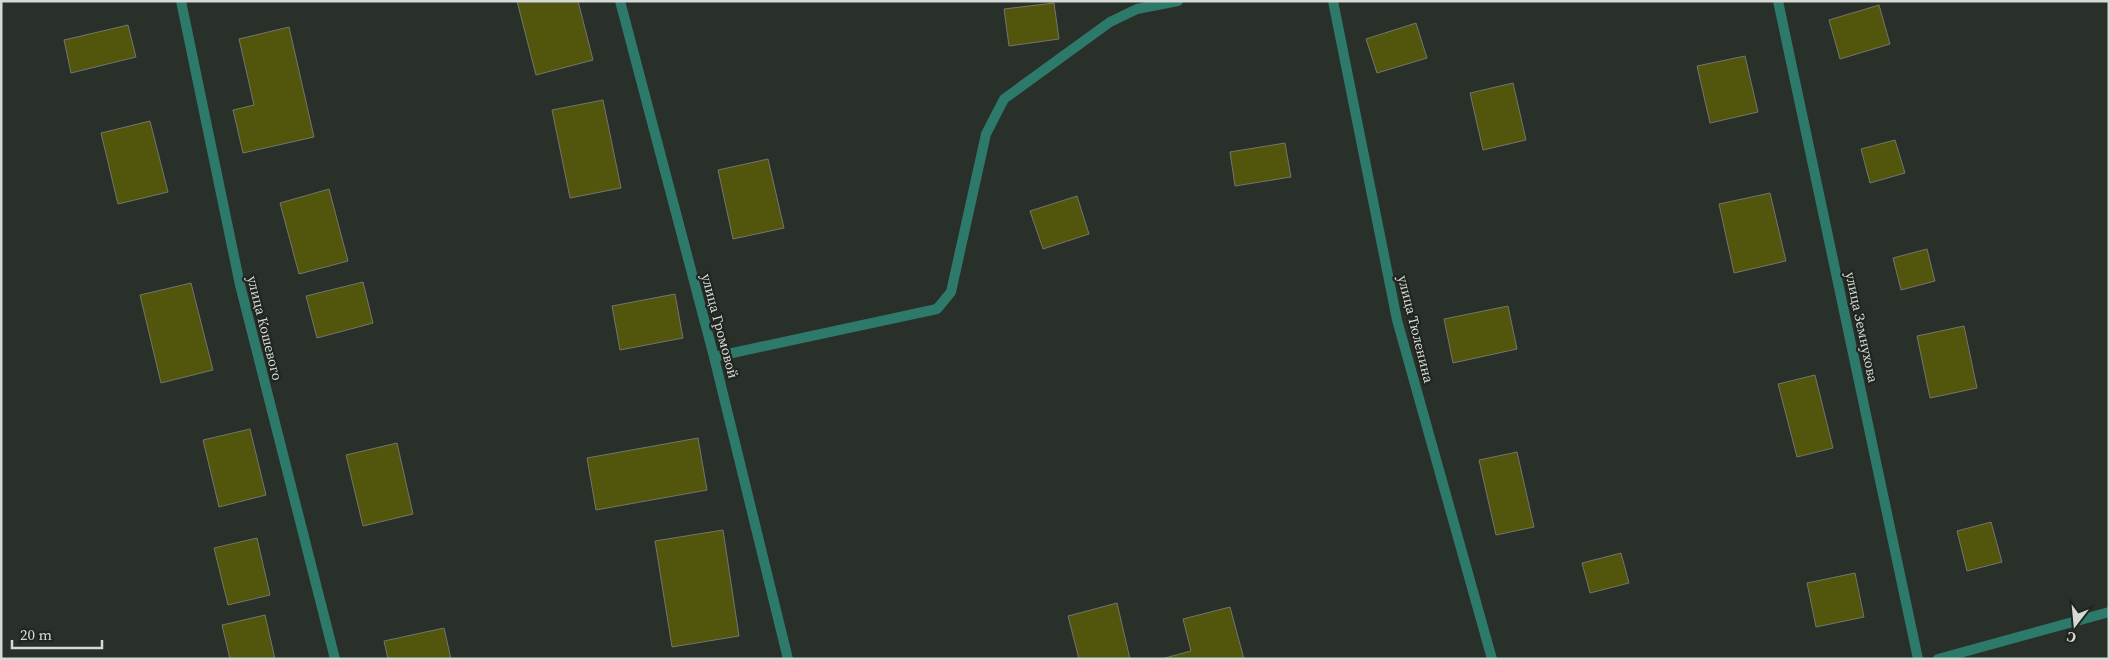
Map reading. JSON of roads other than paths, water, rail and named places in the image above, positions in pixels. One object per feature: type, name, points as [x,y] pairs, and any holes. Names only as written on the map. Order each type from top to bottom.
[{"type":"street","name":"улица Кошевого","points":[[181,1],[240,285],[335,659]]},
{"type":"street","name":"улица Громовой","points":[[620,1],[714,357],[788,659]]},
{"type":"street","points":[[714,357],[937,309],[951,292],[986,134],[1004,100],[1110,22],[1137,9],[1178,1]]},
{"type":"street","name":"улица Тюленина","points":[[1333,1],[1397,320],[1492,659]]},
{"type":"street","name":"улица Земнухова","points":[[1778,1],[1918,659]]},
{"type":"street","points":[[1938,659],[2109,612]]}]
